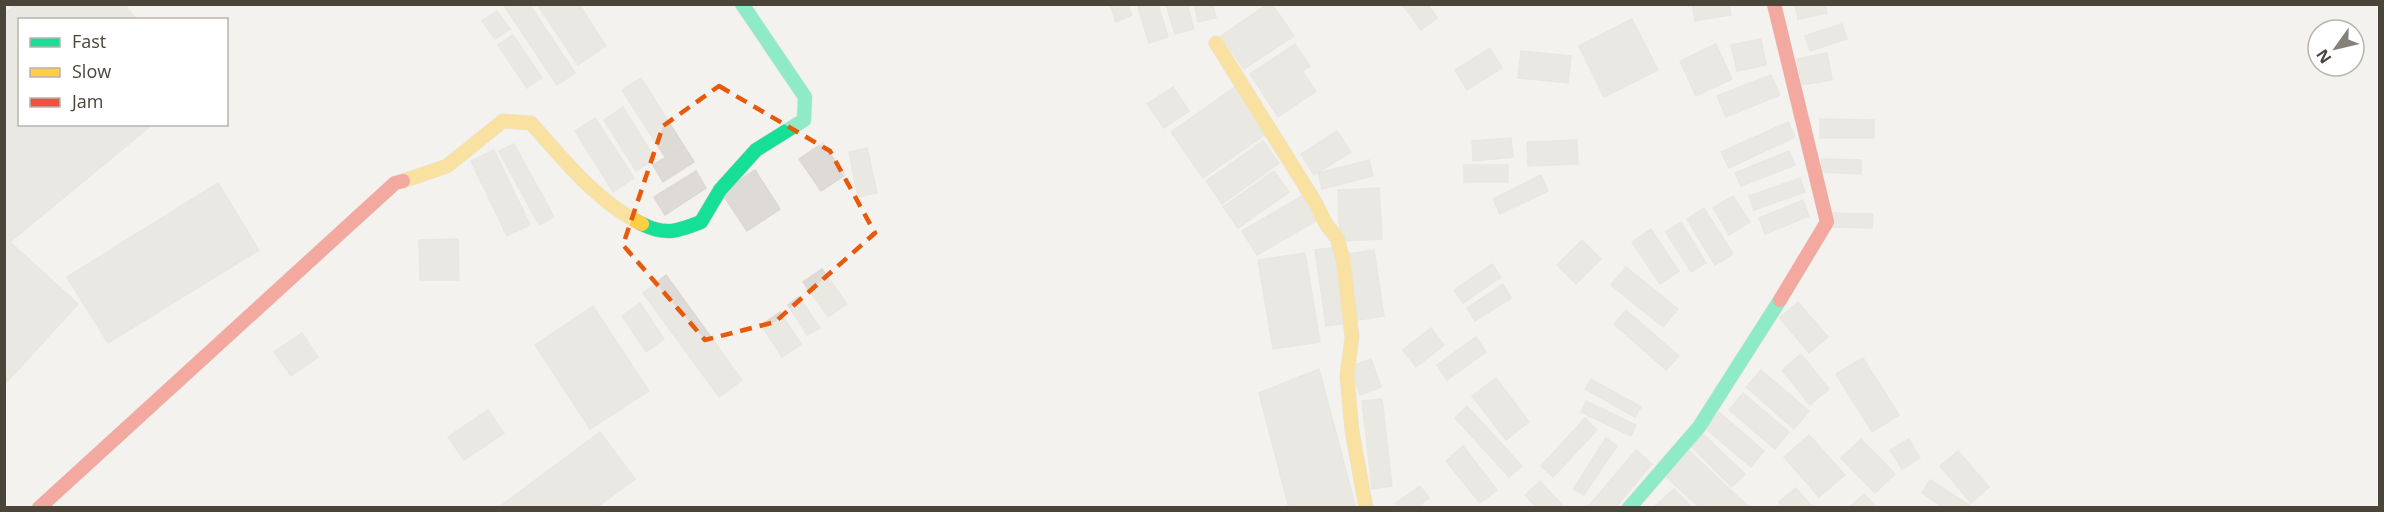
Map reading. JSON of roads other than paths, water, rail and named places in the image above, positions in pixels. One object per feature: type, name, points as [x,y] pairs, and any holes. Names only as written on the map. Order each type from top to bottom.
[{"type":"street","points":[[39,507],[395,183],[447,166],[503,121],[531,123],[560,156],[615,208],[638,223],[671,232],[701,222],[720,189],[756,150],[804,120],[805,97],[742,4]]},
{"type":"street","points":[[1629,507],[1699,427],[1753,345],[1827,222],[1774,4]]},
{"type":"street","points":[[1216,43],[1315,202],[1326,224],[1337,238],[1343,259],[1352,338],[1347,376],[1352,431],[1366,507]]}]
